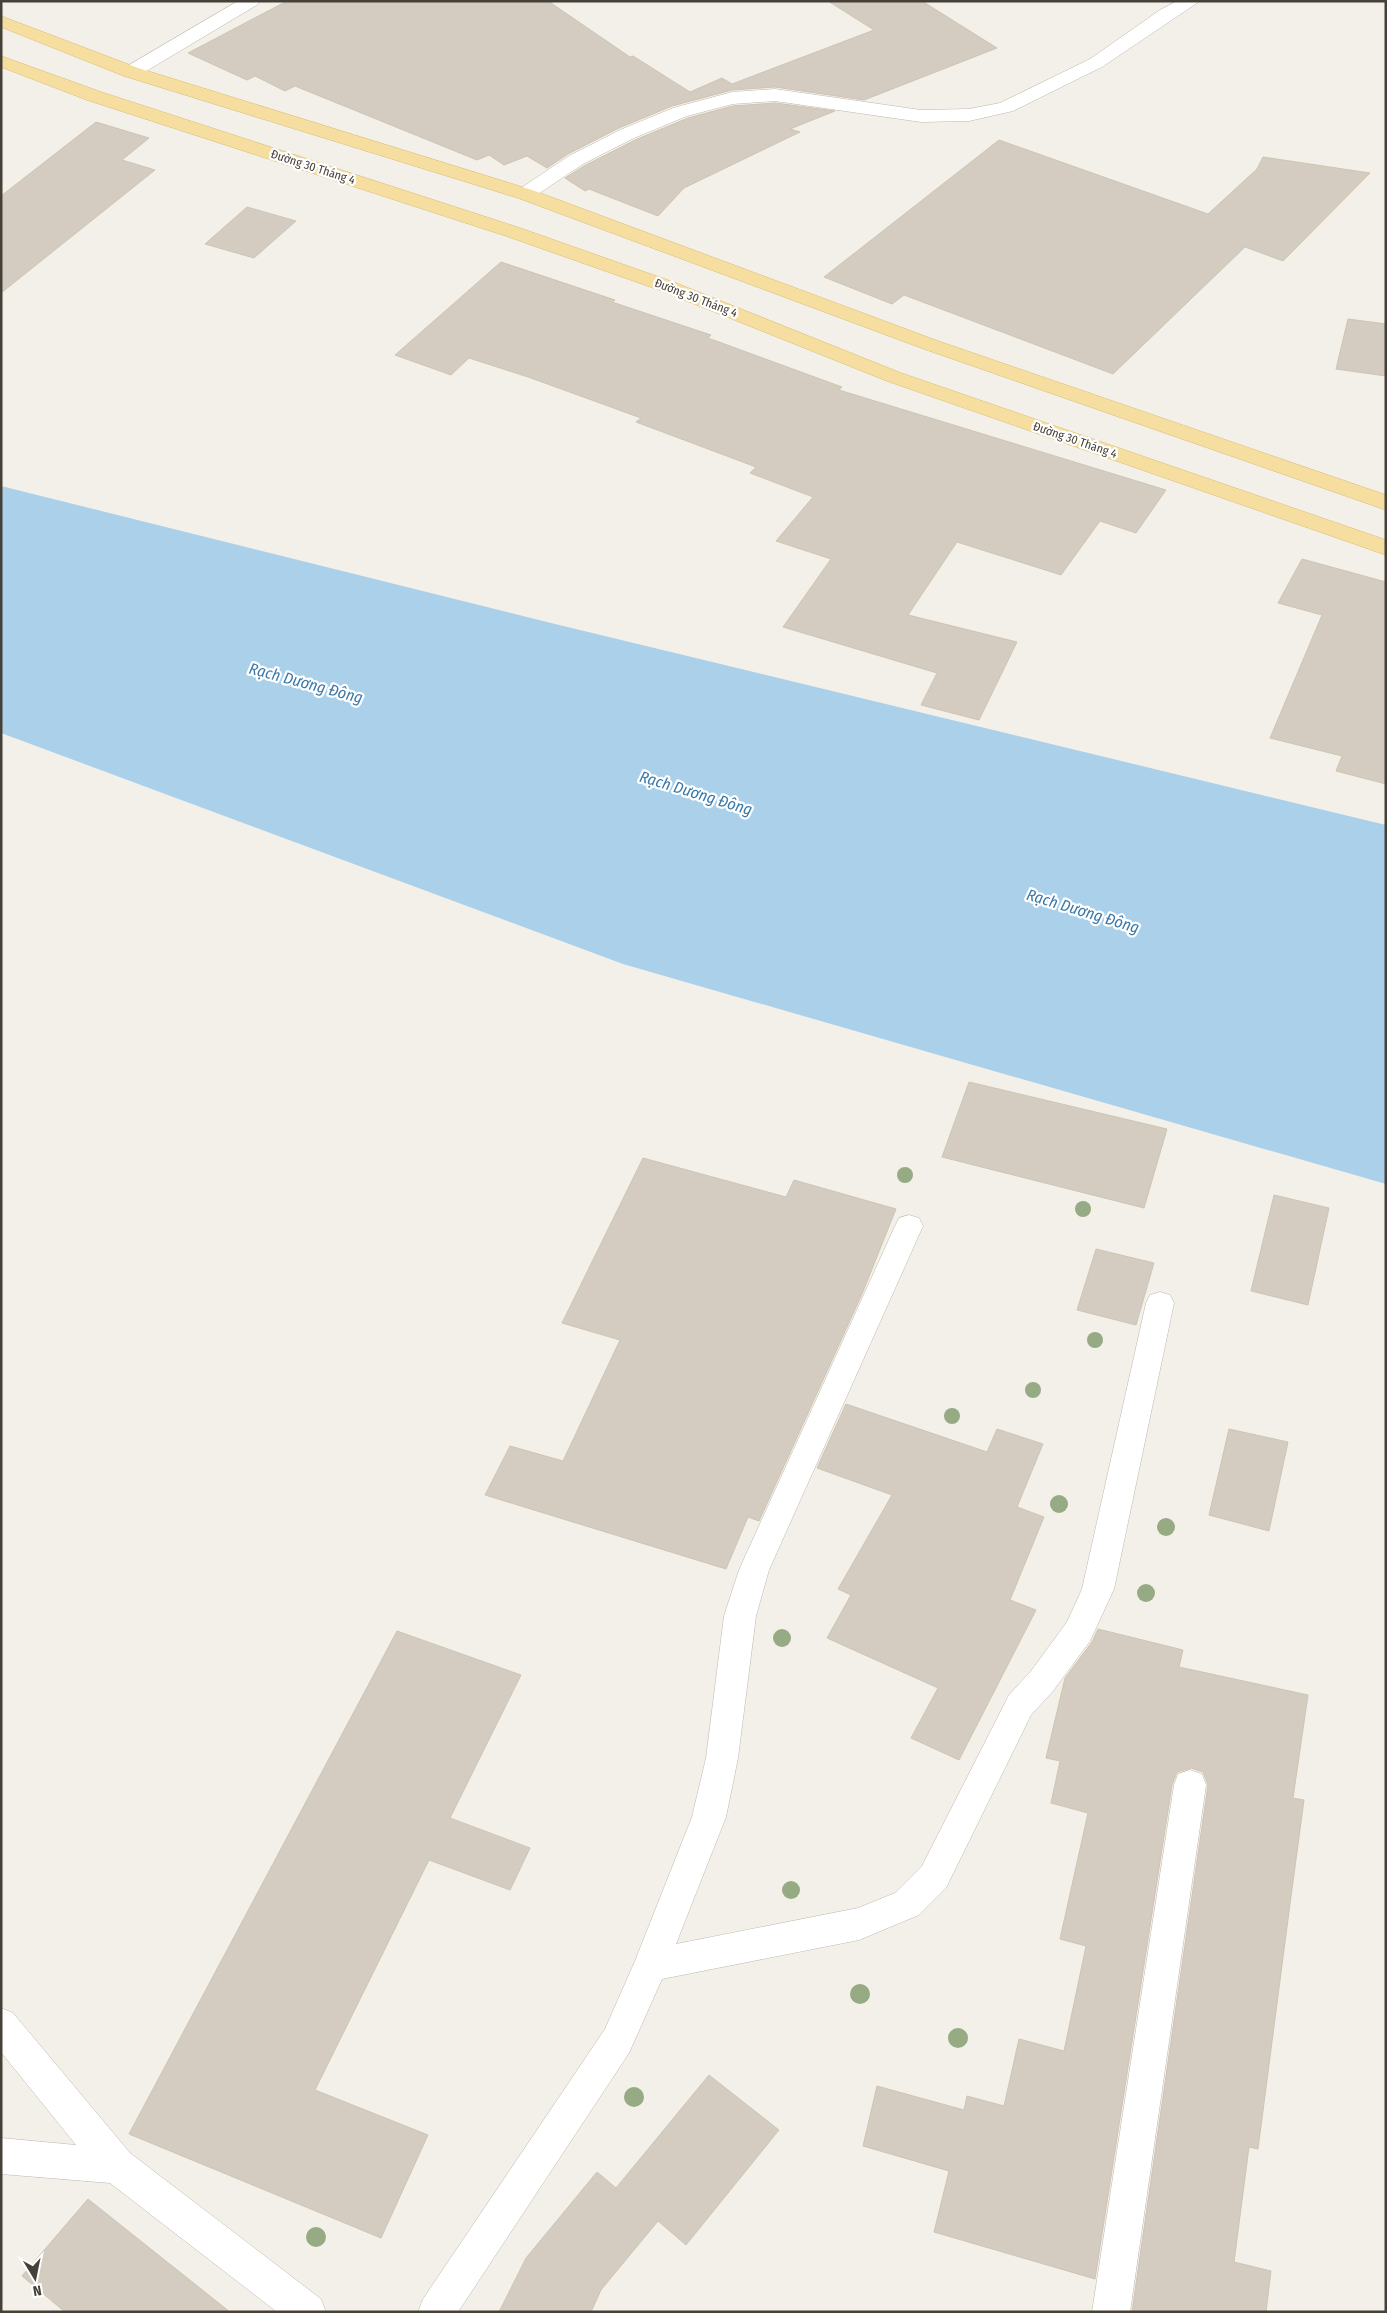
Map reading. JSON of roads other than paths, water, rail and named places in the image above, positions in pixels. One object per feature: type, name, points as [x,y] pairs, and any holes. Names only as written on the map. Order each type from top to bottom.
[{"type":"main road","name":"Đường 30 Tháng 4","points":[[1,21],[132,72],[524,194],[913,361],[1386,548]]},
{"type":"main road","name":"Đường 30 Tháng 4","points":[[1,61],[94,96],[513,232],[669,286],[1386,504]]},
{"type":"main road","points":[[94,96],[132,72]]},
{"type":"street","points":[[132,72],[251,1]]},
{"type":"street","points":[[1149,1],[1166,14]]},
{"type":"street","points":[[524,194],[576,160],[627,134],[680,112],[732,98],[775,95],[921,116],[969,115],[1006,107],[1096,63],[1166,14],[1191,1]]},
{"type":"street","points":[[436,2312],[617,2041],[651,1965],[710,1817],[722,1758],[740,1616],[754,1570],[908,1226]]},
{"type":"street","points":[[651,1965],[859,1924],[906,1904],[934,1877],[1020,1705],[1042,1681],[1079,1631],[1098,1589],[1160,1303]]},
{"type":"street","points":[[1111,2312],[1190,1784]]},
{"type":"street","points":[[1,2025],[117,2166],[308,2312]]},
{"type":"street","points":[[1,2156],[117,2166]]},
{"type":"water","name":"Rạch Dương Đông","points":[[1,486],[551,623],[1386,825],[1386,1184],[623,964],[1,733]]}]
